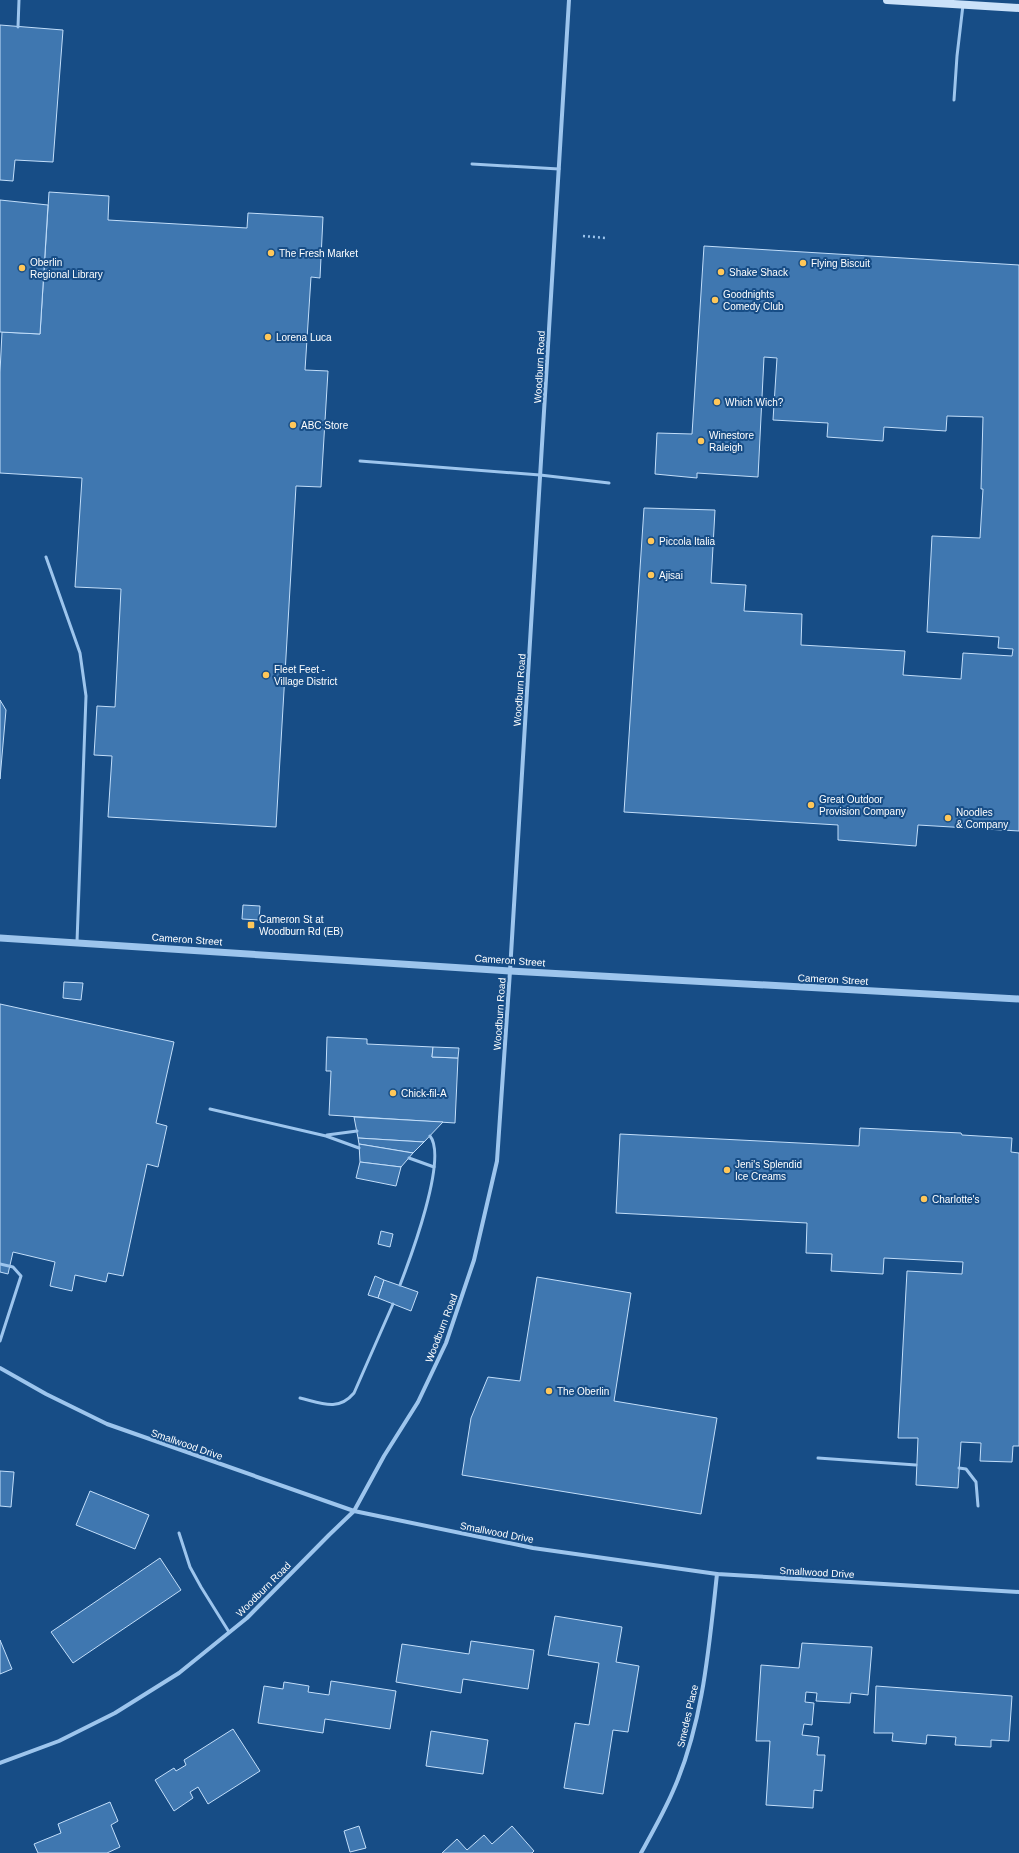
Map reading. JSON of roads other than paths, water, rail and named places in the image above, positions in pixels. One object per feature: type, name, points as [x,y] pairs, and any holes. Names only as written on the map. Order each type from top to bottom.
[{"type":"main road","points":[[887,0],[1019,8]]},
{"type":"street","name":"Woodburn Road","points":[[0,1763],[59,1741],[115,1713],[179,1673],[247,1618],[329,1534],[354,1511],[424,1389],[446,1343],[474,1260],[497,1161],[510,971],[569,0]]},
{"type":"street","name":"Cameron Street","points":[[0,938],[510,971],[1019,999]]},
{"type":"street","name":"Smallwood Drive","points":[[0,1368],[46,1394],[107,1424],[354,1511],[533,1548],[717,1574],[1019,1592]]},
{"type":"street","name":"Smedes Place","points":[[641,1853],[674,1791],[693,1732],[708,1658],[717,1574]]},
{"type":"lane","points":[[18,26],[19,0]]},
{"type":"lane","points":[[954,100],[963,5]]},
{"type":"lane","points":[[472,164],[559,169]]},
{"type":"lane","points":[[360,461],[540,475],[609,483]]},
{"type":"lane","points":[[46,557],[80,653],[86,696],[77,942]]},
{"type":"lane","points":[[210,1109],[326,1136],[359,1148]]},
{"type":"lane","points":[[326,1136],[357,1131]]},
{"type":"lane","points":[[400,1285],[428,1197],[434,1167],[434,1145],[430,1136]]},
{"type":"lane","points":[[409,1158],[434,1167]]},
{"type":"lane","points":[[0,1264],[13,1267],[21,1276],[0,1341]]},
{"type":"lane","points":[[300,1398],[331,1405],[348,1401],[354,1393],[393,1304]]},
{"type":"lane","points":[[818,1458],[916,1465]]},
{"type":"lane","points":[[959,1468],[966,1469],[976,1482],[978,1506]]},
{"type":"lane","points":[[179,1533],[197,1580],[229,1632]]},
{"type":"place","name":"The Fresh Market","points":[[271,253]]},
{"type":"place","name":"Flying Biscuit","points":[[803,263]]},
{"type":"place","name":"Oberlin Regional Library","points":[[22,268]]},
{"type":"place","name":"Shake Shack","points":[[721,272]]},
{"type":"place","name":"Goodnights Comedy Club","points":[[715,300]]},
{"type":"place","name":"Lorena Luca","points":[[268,337]]},
{"type":"place","name":"Which Wich?","points":[[717,402]]},
{"type":"place","name":"ABC Store","points":[[293,425]]},
{"type":"place","name":"Winestore Raleigh","points":[[701,441]]},
{"type":"place","name":"Piccola Italia","points":[[651,541]]},
{"type":"place","name":"Ajisai","points":[[651,575]]},
{"type":"place","name":"Fleet Feet - Village District","points":[[266,675]]},
{"type":"place","name":"Great Outdoor Provision Company","points":[[811,805]]},
{"type":"place","name":"Noodles & Company","points":[[948,818]]},
{"type":"place","name":"Cameron St at Woodburn Rd (EB)","points":[[251,925]]},
{"type":"place","name":"Chick-fil-A","points":[[393,1093]]},
{"type":"place","name":"Jeni's Splendid Ice Creams","points":[[727,1170]]},
{"type":"place","name":"Charlotte's","points":[[924,1199]]},
{"type":"place","name":"The Oberlin","points":[[549,1391]]}]
